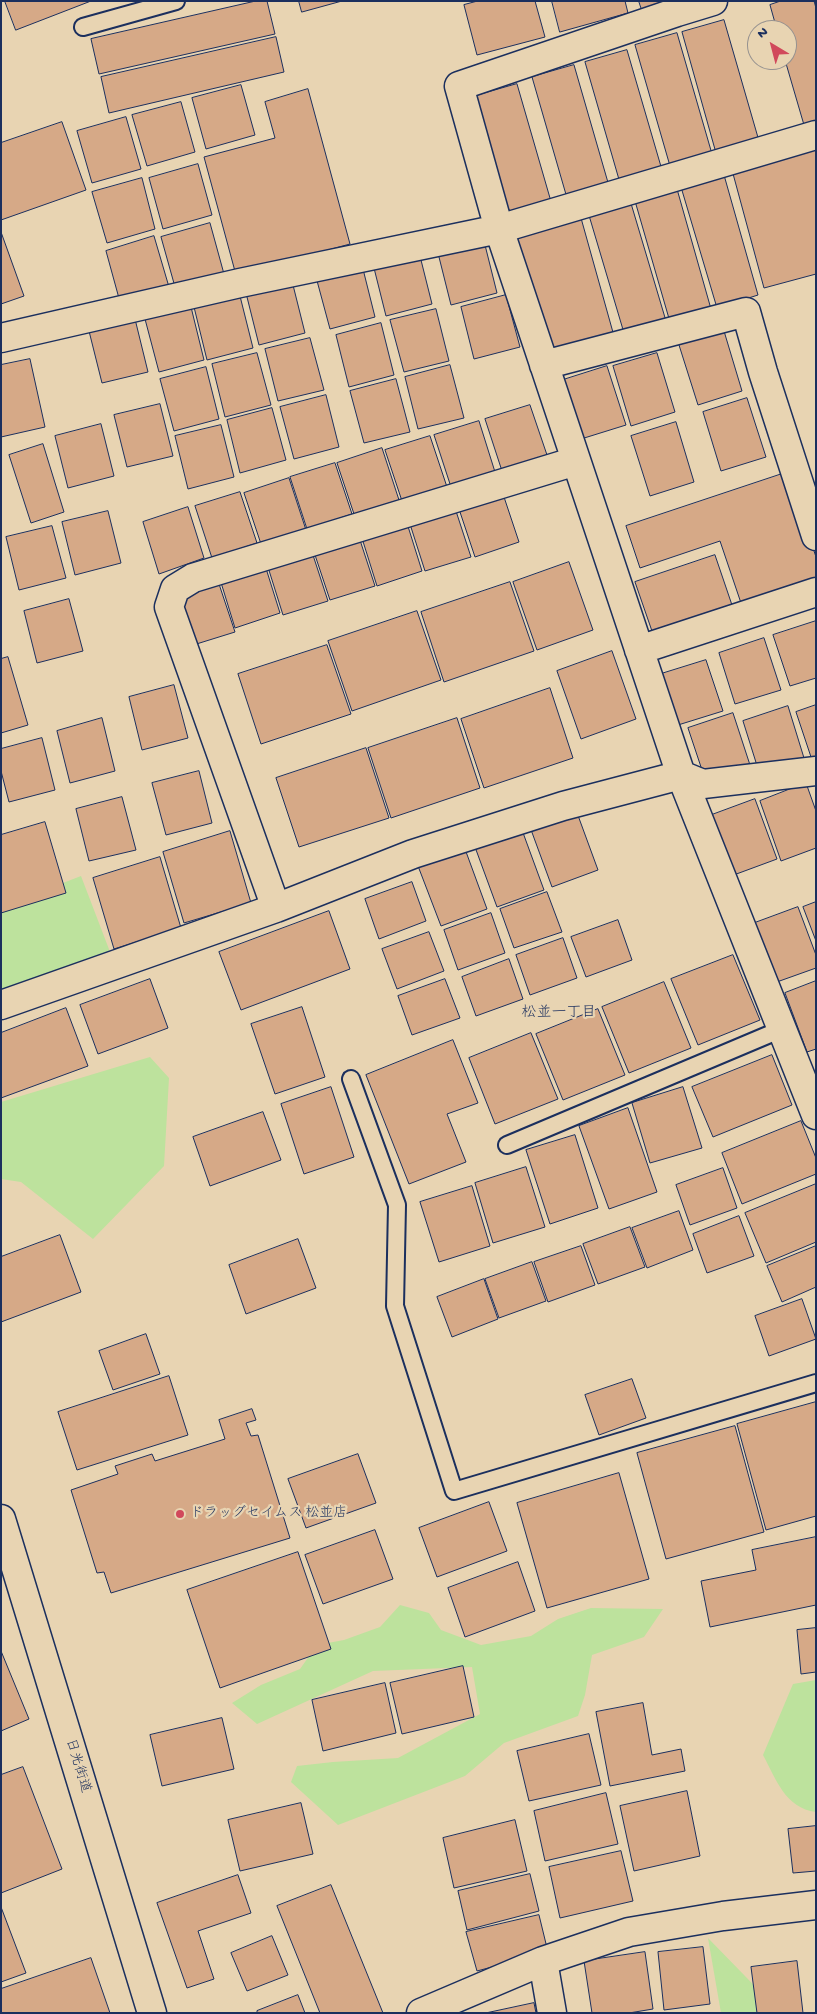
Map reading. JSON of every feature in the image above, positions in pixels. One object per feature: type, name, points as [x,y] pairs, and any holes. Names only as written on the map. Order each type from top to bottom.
[{"type":"street","points":[[713,1],[459,86],[499,229],[681,776],[816,1115]]},
{"type":"street","points":[[1,338],[240,283],[499,229],[816,135]]},
{"type":"street","points":[[544,365],[746,312],[763,372],[816,536]]},
{"type":"street","points":[[276,908],[168,607],[175,588],[193,578],[576,461]]},
{"type":"street","points":[[639,650],[816,592]]},
{"type":"street","points":[[1,1005],[276,908],[413,854],[563,806],[681,776],[703,784],[816,771]]},
{"type":"street","name":"日光街道","points":[[1,1519],[152,2013]]},
{"type":"street","points":[[421,2013],[542,1961],[629,1932],[723,1916],[816,1905]]},
{"type":"street","points":[[542,1961],[552,2013]]},
{"type":"lane","points":[[83,27],[176,1]]},
{"type":"lane","points":[[507,1145],[782,1029]]},
{"type":"lane","points":[[351,1080],[397,1205],[395,1306],[454,1491],[816,1383]]},
{"type":"green space","points":[[81,876],[120,978],[1,1017],[1,907]]},
{"type":"green space","points":[[150,1057],[169,1078],[164,1166],[93,1239],[21,1182],[1,1179],[1,1102]]},
{"type":"green space","points":[[400,1605],[429,1613],[441,1630],[481,1645],[531,1636],[558,1619],[591,1608],[663,1609],[644,1637],[592,1655],[585,1695],[578,1716],[504,1743],[465,1776],[338,1825],[291,1782],[297,1766],[398,1758],[480,1714],[472,1667],[373,1671],[257,1724],[232,1703],[261,1685],[300,1669],[317,1645],[344,1640],[380,1627]]},
{"type":"green space","points":[[816,1680],[816,1812],[796,1805],[789,1799],[777,1783],[763,1755],[793,1684]]},
{"type":"green space","points":[[708,1938],[781,2013],[721,2013]]},
{"type":"building","points":[[5,1],[91,1],[16,30]]},
{"type":"building","points":[[256,1],[267,1],[275,34],[99,74],[91,39]]},
{"type":"building","points":[[299,1],[342,1],[302,12]]},
{"type":"building","points":[[478,1],[535,1],[545,37],[477,55],[464,5]]},
{"type":"building","points":[[552,1],[625,1],[628,13],[560,32]]},
{"type":"building","points":[[639,1],[674,1],[643,13]]},
{"type":"building","points":[[781,1],[814,1],[816,8],[816,122],[804,125],[788,70],[797,70],[797,20],[774,20],[770,5]]},
{"type":"building","points":[[724,20],[759,141],[716,153],[682,32]]},
{"type":"building","points":[[677,33],[712,154],[670,166],[635,45]]},
{"type":"building","points":[[276,37],[284,72],[109,113],[101,77]]},
{"type":"building","points":[[627,50],[662,170],[620,183],[585,62]]},
{"type":"building","points":[[574,65],[609,186],[567,198],[532,77]]},
{"type":"building","points":[[517,84],[552,205],[510,217],[475,96]]},
{"type":"building","points":[[241,85],[255,135],[206,149],[192,98]]},
{"type":"building","points":[[308,89],[350,244],[236,275],[204,157],[275,138],[265,102]]},
{"type":"building","points":[[181,102],[195,152],[147,166],[132,115]]},
{"type":"building","points":[[126,117],[141,169],[92,183],[77,131]]},
{"type":"building","points":[[62,122],[86,190],[1,220],[1,143]]},
{"type":"building","points":[[816,147],[816,274],[764,288],[732,170]]},
{"type":"building","points":[[198,164],[212,215],[163,229],[149,178]]},
{"type":"building","points":[[724,175],[758,295],[717,308],[681,187]]},
{"type":"building","points":[[142,178],[155,229],[107,243],[92,192]]},
{"type":"building","points":[[677,189],[711,309],[670,322],[635,201]]},
{"type":"building","points":[[630,200],[666,321],[624,333],[588,212]]},
{"type":"building","points":[[581,218],[614,336],[546,356],[512,237]]},
{"type":"building","points":[[210,223],[224,274],[175,287],[161,237]]},
{"type":"building","points":[[1,232],[24,296],[1,304]]},
{"type":"building","points":[[154,236],[169,287],[120,302],[106,251]]},
{"type":"building","points":[[484,241],[497,293],[451,305],[438,253]]},
{"type":"building","points":[[419,252],[432,304],[386,316],[373,264]]},
{"type":"building","points":[[362,265],[375,317],[330,329],[316,277]]},
{"type":"building","points":[[292,281],[305,333],[259,345],[246,293]]},
{"type":"building","points":[[506,295],[520,347],[474,359],[461,307]]},
{"type":"building","points":[[240,296],[253,348],[207,360],[194,307]]},
{"type":"building","points":[[191,307],[204,360],[159,372],[145,319]]},
{"type":"building","points":[[436,309],[449,361],[404,372],[390,320]]},
{"type":"building","points":[[135,319],[148,372],[102,383],[89,331]]},
{"type":"building","points":[[381,323],[394,375],[349,387],[336,335]]},
{"type":"building","points":[[724,331],[742,391],[698,405],[679,345]]},
{"type":"building","points":[[310,338],[324,390],[278,401],[265,349]]},
{"type":"building","points":[[257,353],[271,405],[225,417],[212,364]]},
{"type":"building","points":[[657,353],[675,412],[631,426],[613,366]]},
{"type":"building","points":[[30,359],[45,427],[1,437],[1,365]]},
{"type":"building","points":[[450,365],[464,418],[418,429],[405,377]]},
{"type":"building","points":[[607,366],[626,425],[581,439],[563,380]]},
{"type":"building","points":[[206,367],[219,419],[174,431],[160,379]]},
{"type":"building","points":[[396,379],[410,432],[364,443],[350,391]]},
{"type":"building","points":[[326,395],[339,447],[294,459],[280,407]]},
{"type":"building","points":[[747,398],[766,457],[721,471],[703,412]]},
{"type":"building","points":[[160,404],[173,456],[127,467],[114,415]]},
{"type":"building","points":[[530,405],[547,455],[502,471],[485,419]]},
{"type":"building","points":[[272,408],[286,460],[240,473],[227,420]]},
{"type":"building","points":[[479,421],[495,472],[451,487],[434,435]]},
{"type":"building","points":[[676,422],[694,482],[650,496],[631,436]]},
{"type":"building","points":[[101,424],[114,476],[68,488],[55,436]]},
{"type":"building","points":[[221,425],[234,477],[188,489],[175,436]]},
{"type":"building","points":[[430,436],[447,487],[402,501],[385,450]]},
{"type":"building","points":[[43,444],[64,512],[31,523],[9,455]]},
{"type":"building","points":[[382,448],[399,500],[354,514],[337,463]]},
{"type":"building","points":[[335,463],[352,514],[307,529],[290,477]]},
{"type":"building","points":[[788,472],[816,557],[816,581],[742,606],[720,541],[640,568],[626,526]]},
{"type":"building","points":[[289,478],[306,530],[261,544],[244,493]]},
{"type":"building","points":[[502,491],[519,542],[475,557],[458,506]]},
{"type":"building","points":[[240,492],[257,543],[212,558],[195,506]]},
{"type":"building","points":[[454,505],[471,557],[425,571],[409,521]]},
{"type":"building","points":[[188,507],[204,558],[159,574],[143,522]]},
{"type":"building","points":[[108,511],[121,563],[75,575],[62,522]]},
{"type":"building","points":[[406,520],[422,571],[377,586],[361,535]]},
{"type":"building","points":[[52,526],[66,578],[19,590],[6,537]]},
{"type":"building","points":[[358,534],[375,586],[330,600],[313,549]]},
{"type":"building","points":[[311,549],[328,601],[283,615],[267,564]]},
{"type":"building","points":[[715,555],[733,608],[653,634],[635,582]]},
{"type":"building","points":[[264,562],[280,613],[235,628],[219,576]]},
{"type":"building","points":[[569,562],[593,630],[537,650],[513,582]]},
{"type":"building","points":[[218,581],[235,632],[190,646],[173,595]]},
{"type":"building","points":[[510,582],[534,651],[444,682],[421,612]]},
{"type":"building","points":[[69,599],[83,651],[37,663],[24,611]]},
{"type":"building","points":[[417,611],[441,680],[352,711],[328,641]]},
{"type":"building","points":[[816,621],[816,678],[790,686],[773,635]]},
{"type":"building","points":[[764,638],[781,690],[735,704],[719,653]]},
{"type":"building","points":[[327,645],[351,714],[261,744],[238,674]]},
{"type":"building","points":[[612,651],[636,719],[581,739],[557,671]]},
{"type":"building","points":[[8,657],[28,725],[1,733],[1,659]]},
{"type":"building","points":[[706,660],[723,711],[678,725],[661,674]]},
{"type":"building","points":[[174,685],[188,738],[142,750],[129,697]]},
{"type":"building","points":[[550,688],[573,758],[484,788],[461,719]]},
{"type":"building","points":[[816,705],[816,762],[813,763],[796,712]]},
{"type":"building","points":[[788,706],[804,758],[759,772],[743,721]]},
{"type":"building","points":[[733,713],[750,765],[705,779],[688,728]]},
{"type":"building","points":[[102,718],[115,771],[70,783],[57,731]]},
{"type":"building","points":[[457,718],[480,788],[391,818],[368,748]]},
{"type":"building","points":[[42,738],[55,790],[9,802],[1,771],[1,749]]},
{"type":"building","points":[[366,748],[389,818],[299,847],[276,778]]},
{"type":"building","points":[[199,771],[212,823],[166,835],[152,783]]},
{"type":"building","points":[[806,783],[816,811],[816,848],[781,861],[760,801]]},
{"type":"building","points":[[122,797],[136,850],[89,861],[76,809]]},
{"type":"building","points":[[755,799],[777,859],[731,876],[709,816]]},
{"type":"building","points":[[576,810],[598,870],[552,887],[530,827]]},
{"type":"building","points":[[45,822],[66,893],[1,913],[1,835]]},
{"type":"building","points":[[522,830],[544,890],[497,907],[475,847]]},
{"type":"building","points":[[230,831],[251,903],[184,923],[163,852]]},
{"type":"building","points":[[465,849],[487,909],[441,926],[418,866]]},
{"type":"building","points":[[160,857],[181,928],[114,949],[93,878]]},
{"type":"building","points":[[412,882],[426,921],[379,939],[365,899]]},
{"type":"building","points":[[547,892],[562,932],[514,948],[500,909]]},
{"type":"building","points":[[816,902],[816,941],[803,907]]},
{"type":"building","points":[[798,907],[816,955],[816,968],[774,983],[752,924]]},
{"type":"building","points":[[329,911],[350,969],[241,1010],[219,952]]},
{"type":"building","points":[[491,913],[505,953],[458,970],[444,930]]},
{"type":"building","points":[[618,920],[632,960],[586,977],[571,937]]},
{"type":"building","points":[[429,932],[444,971],[397,989],[382,949]]},
{"type":"building","points":[[563,938],[577,978],[530,995],[516,955]]},
{"type":"building","points":[[733,955],[760,1020],[698,1045],[671,979]]},
{"type":"building","points":[[509,959],[523,999],[476,1016],[462,977]]},
{"type":"building","points":[[150,979],[168,1028],[98,1054],[80,1005]]},
{"type":"building","points":[[445,979],[460,1018],[412,1035],[398,996]]},
{"type":"building","points":[[816,981],[816,1049],[807,1052],[785,993]]},
{"type":"building","points":[[664,982],[691,1048],[629,1073],[602,1007]]},
{"type":"building","points":[[302,1007],[325,1077],[275,1094],[251,1024]]},
{"type":"building","points":[[66,1008],[88,1066],[1,1098],[1,1033]]},
{"type":"building","points":[[598,1009],[625,1075],[563,1100],[536,1034]]},
{"type":"building","points":[[531,1033],[558,1099],[495,1124],[469,1058]]},
{"type":"building","points":[[453,1040],[478,1103],[447,1114],[466,1162],[409,1184],[366,1075]]},
{"type":"building","points":[[772,1055],[792,1105],[713,1137],[692,1087]]},
{"type":"building","points":[[331,1087],[354,1157],[304,1174],[281,1104]]},
{"type":"building","points":[[683,1087],[702,1148],[650,1163],[632,1103]]},
{"type":"building","points":[[628,1108],[657,1192],[609,1209],[579,1126]]},
{"type":"building","points":[[263,1112],[281,1160],[210,1186],[193,1137]]},
{"type":"building","points":[[801,1121],[816,1158],[816,1174],[742,1204],[722,1153]]},
{"type":"building","points":[[575,1135],[598,1208],[550,1224],[526,1150]]},
{"type":"building","points":[[526,1167],[545,1227],[493,1243],[475,1183]]},
{"type":"building","points":[[723,1168],[737,1208],[690,1225],[676,1185]]},
{"type":"building","points":[[816,1184],[816,1242],[766,1263],[745,1213]]},
{"type":"building","points":[[472,1186],[490,1246],[439,1262],[420,1202]]},
{"type":"building","points":[[679,1211],[693,1250],[647,1268],[632,1228]]},
{"type":"building","points":[[739,1216],[754,1256],[707,1273],[693,1234]]},
{"type":"building","points":[[630,1227],[645,1267],[598,1284],[583,1244]]},
{"type":"building","points":[[60,1235],[81,1292],[1,1322],[1,1257]]},
{"type":"building","points":[[298,1239],[316,1288],[246,1314],[229,1265]]},
{"type":"building","points":[[581,1246],[595,1285],[548,1302],[534,1262]]},
{"type":"building","points":[[816,1246],[816,1287],[782,1302],[767,1266]]},
{"type":"building","points":[[532,1262],[546,1301],[499,1318],[485,1279]]},
{"type":"building","points":[[484,1279],[498,1319],[452,1337],[437,1297]]},
{"type":"building","points":[[802,1299],[816,1339],[769,1356],[755,1316]]},
{"type":"building","points":[[146,1334],[160,1374],[113,1390],[99,1351]]},
{"type":"building","points":[[169,1376],[188,1435],[77,1470],[58,1412]]},
{"type":"building","points":[[632,1379],[646,1418],[599,1435],[585,1395]]},
{"type":"building","points":[[816,1402],[816,1516],[766,1530],[737,1424]]},
{"type":"building","name":"ドラッグセイムス 松並店","points":[[252,1409],[256,1420],[246,1423],[251,1436],[258,1435],[290,1538],[111,1593],[104,1572],[97,1573],[71,1490],[118,1474],[115,1466],[152,1454],[155,1461],[225,1439],[219,1420]]},
{"type":"building","points":[[735,1426],[764,1532],[666,1559],[637,1453]]},
{"type":"building","points":[[358,1454],[376,1503],[306,1528],[288,1479]]},
{"type":"building","points":[[619,1473],[649,1579],[547,1608],[517,1503]]},
{"type":"building","points":[[489,1502],[507,1551],[437,1577],[419,1528]]},
{"type":"building","points":[[375,1530],[393,1579],[323,1604],[305,1555]]},
{"type":"building","points":[[816,1537],[816,1605],[710,1627],[701,1581],[756,1570],[752,1550]]},
{"type":"building","points":[[298,1552],[331,1649],[220,1688],[187,1590]]},
{"type":"building","points":[[518,1562],[535,1611],[465,1637],[448,1588]]},
{"type":"building","points":[[816,1628],[816,1672],[801,1674],[797,1630]]},
{"type":"building","points":[[1,1651],[29,1719],[1,1731]]},
{"type":"building","points":[[463,1666],[474,1717],[402,1734],[390,1683]]},
{"type":"building","points":[[385,1683],[396,1733],[323,1751],[312,1700]]},
{"type":"building","points":[[643,1703],[652,1755],[681,1749],[685,1771],[610,1786],[596,1712]]},
{"type":"building","points":[[222,1718],[234,1769],[162,1786],[150,1735]]},
{"type":"building","points":[[589,1734],[601,1785],[529,1801],[517,1751]]},
{"type":"building","points":[[23,1767],[62,1869],[1,1893],[1,1775]]},
{"type":"building","points":[[687,1791],[700,1856],[634,1871],[620,1806]]},
{"type":"building","points":[[606,1793],[618,1844],[545,1861],[534,1811]]},
{"type":"building","points":[[301,1803],[313,1854],[240,1871],[228,1820]]},
{"type":"building","points":[[515,1820],[527,1871],[454,1888],[443,1838]]},
{"type":"building","points":[[816,1826],[816,1871],[793,1873],[788,1829]]},
{"type":"building","points":[[621,1851],[633,1901],[560,1918],[549,1867]]},
{"type":"building","points":[[530,1874],[539,1911],[467,1930],[458,1891]]},
{"type":"building","points":[[238,1875],[251,1913],[198,1931],[214,1979],[187,1988],[157,1903]]},
{"type":"building","points":[[331,1885],[383,2013],[320,2013],[277,1906]]},
{"type":"building","points":[[1,1907],[26,1973],[1,1982]]},
{"type":"building","points":[[539,1915],[548,1952],[477,1971],[466,1932]]},
{"type":"building","points":[[272,1936],[288,1975],[247,1991],[231,1953]]},
{"type":"building","points":[[703,1947],[710,2004],[664,2010],[658,1952]]},
{"type":"building","points":[[645,1952],[653,2009],[629,2013],[592,2013],[584,1961]]},
{"type":"building","points":[[91,1958],[110,2013],[1,2013],[1,1989]]},
{"type":"building","points":[[797,1961],[803,2013],[757,2013],[751,1967]]},
{"type":"building","points":[[298,1995],[305,2013],[257,2013],[257,2011]]},
{"type":"building","points":[[534,2003],[536,2013],[486,2013]]},
{"type":"place","name":"ドラッグセイムス 松並店","points":[[180,1514]]},
{"type":"district","name":"松並一丁目","points":[[559,1014]]}]
